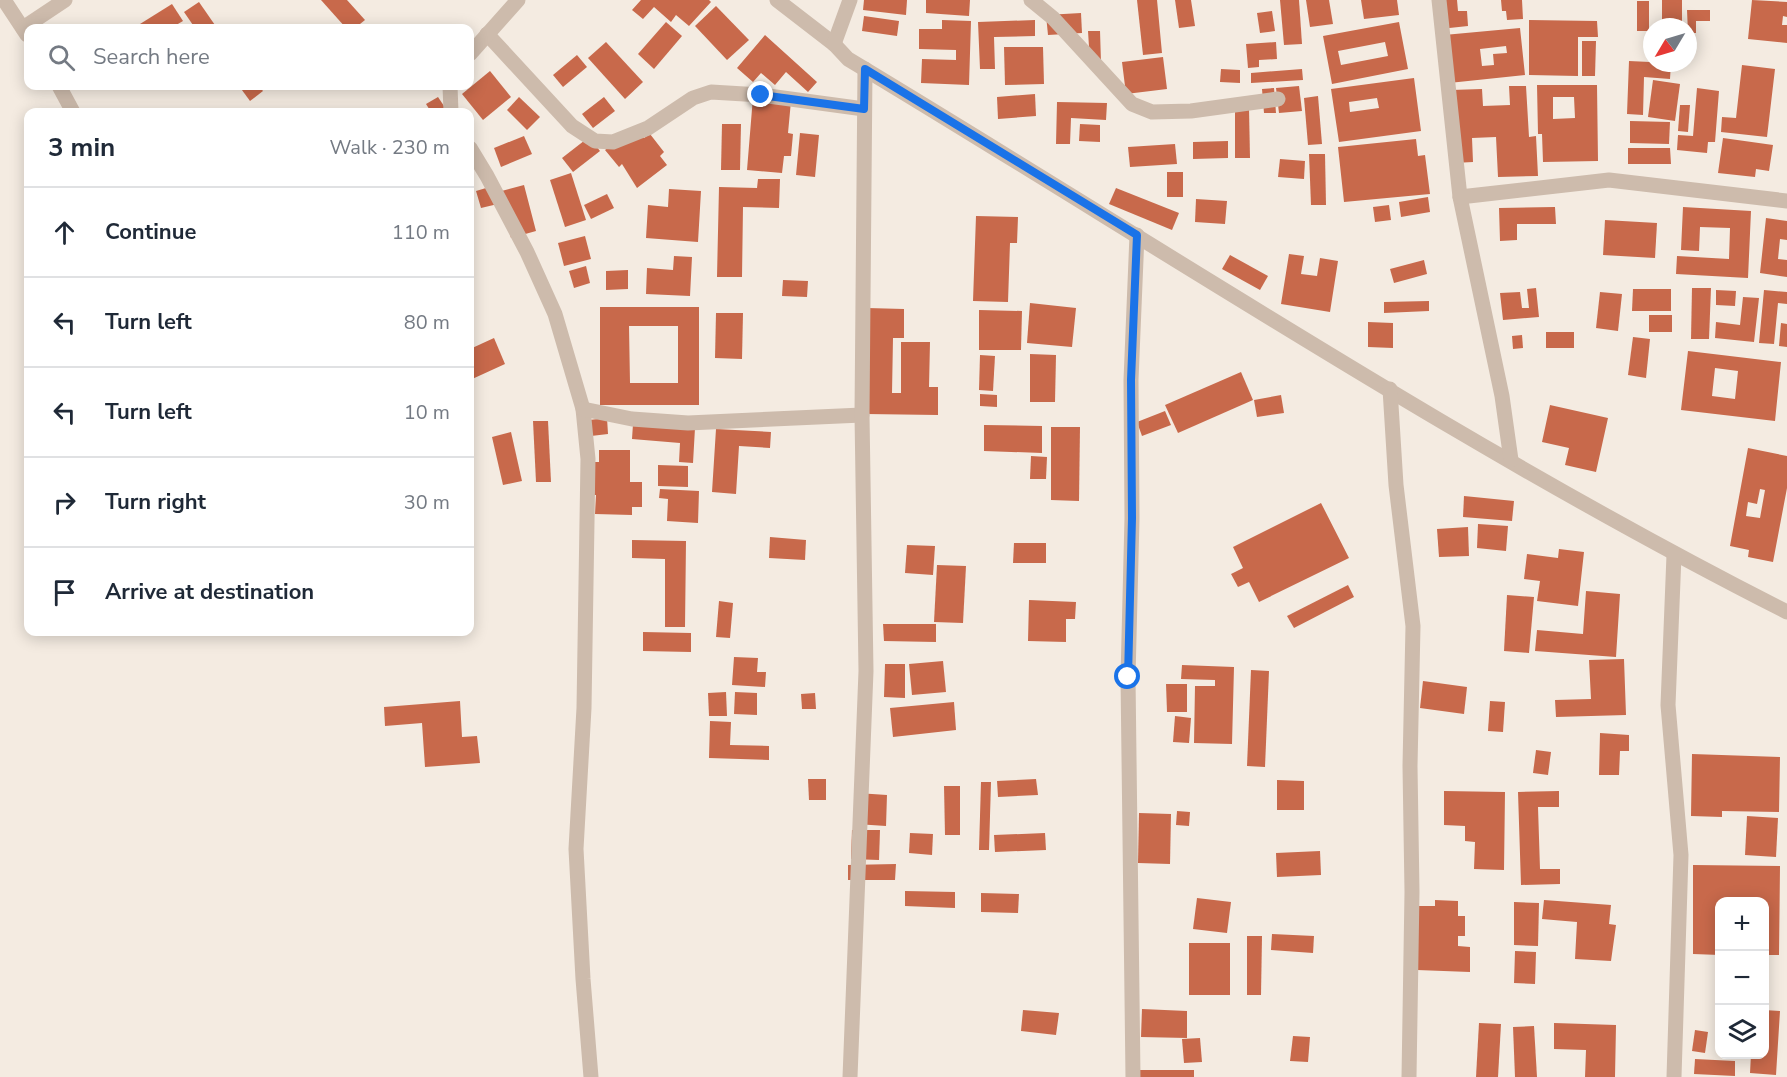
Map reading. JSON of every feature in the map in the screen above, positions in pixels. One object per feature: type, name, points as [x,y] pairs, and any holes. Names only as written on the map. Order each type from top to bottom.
[{"type":"street","points":[[4,0],[24,29]]},
{"type":"street","points":[[36,24],[65,0]]},
{"type":"street","points":[[474,49],[518,0]]},
{"type":"street","points":[[777,0],[834,44],[848,59],[1390,389],[1674,555],[1787,612]]},
{"type":"street","points":[[834,44],[850,0]]},
{"type":"street","points":[[1031,0],[1053,18],[1132,104],[1152,112],[1191,111],[1278,99]]},
{"type":"street","points":[[1439,0],[1460,197],[1502,396],[1511,460]]},
{"type":"street","points":[[487,34],[572,126],[595,141],[613,142],[648,128],[693,98],[711,92],[761,95],[864,109]]},
{"type":"street","points":[[850,1077],[866,671],[862,415],[865,69]]},
{"type":"street","points":[[62,90],[71,108]]},
{"type":"street","points":[[450,90],[451,108]]},
{"type":"street","points":[[474,158],[527,252],[555,314],[583,409],[588,459],[585,638],[576,849],[591,1077]]},
{"type":"street","points":[[1460,197],[1610,180],[1787,201]]},
{"type":"street","points":[[1133,1077],[1128,677],[1132,518],[1131,380],[1137,235]]},
{"type":"street","points":[[1390,389],[1396,485],[1413,626],[1409,1077]]},
{"type":"street","points":[[583,409],[632,419],[688,423],[862,415]]},
{"type":"street","points":[[1674,555],[1668,705],[1681,855],[1674,1077]]},
{"type":"building","points":[[321,0],[347,0],[365,20],[360,24],[342,24]]},
{"type":"building","points":[[641,0],[709,0],[711,2],[689,26],[676,15],[671,22],[654,7],[643,19],[632,10]]},
{"type":"building","points":[[864,0],[907,0],[906,15],[863,10]]},
{"type":"building","points":[[926,0],[970,0],[969,16],[926,13]]},
{"type":"building","points":[[1137,0],[1157,0],[1162,53],[1143,55]]},
{"type":"building","points":[[1175,0],[1191,0],[1195,26],[1179,28]]},
{"type":"building","points":[[1280,0],[1299,0],[1302,44],[1284,45]]},
{"type":"building","points":[[1306,0],[1329,0],[1333,24],[1310,27]]},
{"type":"building","points":[[1361,0],[1397,0],[1399,15],[1364,19]]},
{"type":"building","points":[[1438,0],[1457,0],[1458,11],[1467,11],[1468,26],[1440,29]]},
{"type":"building","points":[[1501,0],[1522,0],[1523,19],[1507,20],[1506,11],[1502,11]]},
{"type":"building","points":[[1662,0],[1682,0],[1682,18],[1662,18]]},
{"type":"building","points":[[1752,0],[1787,2],[1787,17],[1783,16],[1782,25],[1787,25],[1787,43],[1748,39]]},
{"type":"building","points":[[1637,1],[1649,1],[1649,18],[1643,18],[1643,31],[1637,31]]},
{"type":"building","points":[[199,2],[214,24],[192,24],[184,12]]},
{"type":"building","points":[[172,4],[183,21],[178,24],[140,24]]},
{"type":"building","points":[[716,6],[749,40],[727,60],[695,26]]},
{"type":"building","points":[[1687,10],[1710,10],[1710,21],[1687,18]]},
{"type":"building","points":[[1272,11],[1275,31],[1260,33],[1257,13]]},
{"type":"building","points":[[1081,13],[1082,33],[1048,35],[1046,15]]},
{"type":"building","points":[[864,16],[899,21],[897,36],[862,31]]},
{"type":"building","points":[[942,20],[971,21],[969,85],[921,83],[922,59],[956,60],[956,50],[919,49],[919,29],[942,29]]},
{"type":"building","points":[[1035,20],[1035,36],[994,37],[995,69],[980,69],[978,22]]},
{"type":"building","points":[[1529,20],[1597,21],[1598,37],[1578,37],[1578,76],[1529,75]]},
{"type":"building","points":[[666,22],[682,36],[654,69],[638,54]]},
{"type":"building","points":[[1399,22],[1408,69],[1332,84],[1323,36]],"holes":[[[1385,42],[1388,56],[1341,65],[1338,51]]]},
{"type":"building","points":[[1520,28],[1525,75],[1449,83],[1444,35]],"holes":[[[1506,46],[1507,53],[1493,54],[1494,65],[1482,66],[1480,49]]]},
{"type":"building","points":[[1088,31],[1100,31],[1101,62],[1090,62]]},
{"type":"building","points":[[765,35],[817,82],[808,92],[786,72],[775,85],[761,73],[753,82],[737,68]]},
{"type":"building","points":[[1582,41],[1596,41],[1595,76],[1582,76]]},
{"type":"building","points":[[606,42],[643,82],[625,99],[588,58]]},
{"type":"building","points":[[1276,42],[1277,59],[1259,60],[1259,67],[1248,68],[1246,44]]},
{"type":"building","points":[[1004,47],[1043,47],[1044,84],[1005,85]]},
{"type":"building","points":[[577,55],[587,67],[563,87],[553,75]]},
{"type":"building","points":[[1163,57],[1167,89],[1126,94],[1122,62]]},
{"type":"building","points":[[1629,61],[1643,62],[1643,72],[1670,72],[1670,79],[1644,77],[1643,115],[1627,114]]},
{"type":"building","points":[[1742,65],[1775,69],[1767,137],[1721,132],[1722,117],[1736,118]]},
{"type":"building","points":[[1221,69],[1240,70],[1240,83],[1220,82]]},
{"type":"building","points":[[1302,69],[1303,80],[1251,83],[1251,73]]},
{"type":"building","points":[[490,71],[511,97],[483,120],[462,94],[467,90],[474,90],[474,84]]},
{"type":"building","points":[[1414,78],[1421,131],[1339,142],[1331,89]],"holes":[[[1377,98],[1379,108],[1350,112],[1349,102]]]},
{"type":"building","points":[[1653,80],[1680,84],[1675,121],[1648,117]]},
{"type":"building","points":[[1537,85],[1597,85],[1598,161],[1543,162],[1542,134],[1538,134]],"holes":[[[1553,97],[1574,97],[1575,118],[1553,119]]]},
{"type":"building","points":[[1299,86],[1302,111],[1279,113],[1276,88]]},
{"type":"building","points":[[1509,86],[1526,86],[1529,137],[1536,136],[1538,176],[1498,177],[1496,137],[1472,138],[1473,162],[1454,163],[1451,90],[1482,89],[1483,106],[1510,105]]},
{"type":"building","points":[[1274,88],[1276,113],[1264,113],[1262,89]]},
{"type":"building","points":[[1697,88],[1719,91],[1715,142],[1708,142],[1707,153],[1677,150],[1678,135],[1693,136]]},
{"type":"building","points":[[242,90],[262,90],[263,91],[250,101]]},
{"type":"building","points":[[1035,94],[1036,116],[998,119],[997,97]]},
{"type":"building","points":[[1318,96],[1322,144],[1308,145],[1304,98]]},
{"type":"building","points":[[438,97],[445,108],[428,108],[426,104]]},
{"type":"building","points":[[519,97],[540,117],[527,130],[507,110]]},
{"type":"building","points":[[604,97],[615,111],[593,128],[582,114]]},
{"type":"building","points":[[753,97],[791,101],[788,133],[793,134],[791,156],[784,156],[782,173],[747,170]]},
{"type":"building","points":[[1057,102],[1107,103],[1106,120],[1071,118],[1070,144],[1056,144]]},
{"type":"building","points":[[1680,105],[1690,105],[1688,132],[1678,131]]},
{"type":"building","points":[[1235,108],[1249,108],[1250,158],[1235,158]]},
{"type":"building","points":[[1630,121],[1670,122],[1669,144],[1630,143]]},
{"type":"building","points":[[722,124],[741,124],[740,170],[721,170]]},
{"type":"building","points":[[1080,124],[1100,125],[1100,142],[1079,141]]},
{"type":"building","points":[[635,127],[644,138],[650,134],[664,152],[660,156],[667,165],[637,188],[622,164],[619,167],[605,150]]},
{"type":"building","points":[[800,133],[819,135],[815,177],[796,175]]},
{"type":"building","points":[[524,136],[532,154],[501,167],[494,148]]},
{"type":"building","points":[[589,137],[600,151],[573,172],[562,158]]},
{"type":"building","points":[[1723,138],[1773,145],[1769,171],[1756,169],[1755,177],[1718,173]]},
{"type":"building","points":[[1416,139],[1418,156],[1425,155],[1430,194],[1344,202],[1338,147]]},
{"type":"building","points":[[1228,141],[1228,158],[1193,159],[1193,142]]},
{"type":"building","points":[[1175,144],[1177,164],[1130,167],[1128,147]]},
{"type":"building","points":[[1628,148],[1670,148],[1671,164],[1628,164]]},
{"type":"building","points":[[1309,154],[1325,154],[1326,205],[1311,205]]},
{"type":"building","points":[[1280,159],[1305,161],[1304,179],[1278,177]]},
{"type":"building","points":[[1167,172],[1183,172],[1183,197],[1167,197]]},
{"type":"building","points":[[571,173],[586,220],[565,227],[550,180]]},
{"type":"building","points":[[758,179],[780,179],[779,208],[743,207],[742,277],[717,277],[719,187],[757,188]]},
{"type":"building","points":[[496,185],[498,192],[524,185],[536,231],[511,238],[502,203],[481,208],[476,191]]},
{"type":"building","points":[[1116,188],[1179,213],[1172,230],[1109,204]]},
{"type":"building","points":[[669,189],[701,191],[698,242],[646,238],[648,205],[668,207]]},
{"type":"building","points":[[607,194],[614,208],[591,219],[584,205]]},
{"type":"building","points":[[1428,197],[1430,212],[1401,217],[1399,202]]},
{"type":"building","points":[[1196,199],[1227,201],[1225,224],[1195,222]]},
{"type":"building","points":[[1389,205],[1391,220],[1375,222],[1373,207]]},
{"type":"building","points":[[1555,207],[1556,224],[1517,224],[1517,240],[1500,241],[1499,208]]},
{"type":"building","points":[[1683,207],[1751,211],[1748,278],[1676,274],[1677,256],[1729,259],[1730,228],[1700,227],[1699,251],[1681,250]]},
{"type":"building","points":[[976,216],[1018,217],[1017,243],[1010,243],[1008,302],[973,301]]},
{"type":"building","points":[[1766,218],[1787,221],[1787,240],[1780,239],[1778,259],[1787,260],[1787,277],[1760,273]]},
{"type":"building","points":[[1605,220],[1657,223],[1655,258],[1603,255]]},
{"type":"building","points":[[585,236],[591,259],[564,266],[558,243]]},
{"type":"building","points":[[1289,254],[1304,256],[1301,274],[1317,276],[1320,258],[1338,261],[1330,312],[1281,304]]},
{"type":"building","points":[[1230,255],[1268,276],[1260,290],[1222,269]]},
{"type":"building","points":[[674,256],[692,257],[690,296],[646,294],[647,268],[673,270]]},
{"type":"building","points":[[1424,260],[1427,274],[1394,283],[1390,269]]},
{"type":"building","points":[[586,266],[590,283],[574,288],[569,271]]},
{"type":"building","points":[[628,270],[628,289],[606,290],[606,271]]},
{"type":"building","points":[[783,280],[808,281],[807,297],[782,296]]},
{"type":"building","points":[[1536,288],[1539,317],[1503,320],[1500,293],[1520,292],[1522,308],[1529,308],[1527,289]]},
{"type":"building","points":[[1692,288],[1711,288],[1709,339],[1691,339]]},
{"type":"building","points":[[1633,289],[1671,289],[1671,311],[1632,311]]},
{"type":"building","points":[[1716,290],[1736,291],[1735,306],[1716,305]]},
{"type":"building","points":[[1764,290],[1787,292],[1787,304],[1778,303],[1774,344],[1759,343]]},
{"type":"building","points":[[1600,292],[1622,294],[1618,331],[1596,328]]},
{"type":"building","points":[[1743,297],[1759,298],[1754,342],[1715,338],[1716,322],[1740,325]]},
{"type":"building","points":[[1429,301],[1429,311],[1384,313],[1384,302]]},
{"type":"building","points":[[1030,303],[1076,308],[1072,347],[1027,343]]},
{"type":"building","points":[[600,307],[699,307],[699,405],[600,405]],"holes":[[[629,326],[678,326],[678,383],[630,383]]]},
{"type":"building","points":[[867,308],[904,309],[904,338],[893,338],[892,393],[901,393],[901,342],[930,342],[929,387],[938,387],[938,415],[866,414]]},
{"type":"building","points":[[979,310],[1022,311],[1021,350],[979,350]]},
{"type":"building","points":[[716,313],[743,313],[742,359],[715,358]]},
{"type":"building","points":[[1649,315],[1672,315],[1672,332],[1649,332]]},
{"type":"building","points":[[1368,322],[1393,323],[1393,348],[1368,347]]},
{"type":"building","points":[[1781,323],[1787,324],[1787,347],[1779,346]]},
{"type":"building","points":[[1546,332],[1574,332],[1574,348],[1546,348]]},
{"type":"building","points":[[1522,335],[1523,348],[1513,349],[1512,336]]},
{"type":"building","points":[[1633,337],[1650,339],[1646,378],[1628,375]]},
{"type":"building","points":[[494,338],[505,364],[474,378],[474,347]]},
{"type":"building","points":[[1688,351],[1781,362],[1775,421],[1681,410]],"holes":[[[1715,368],[1738,371],[1735,399],[1712,396]]]},
{"type":"building","points":[[1030,354],[1056,355],[1055,402],[1030,402]]},
{"type":"building","points":[[980,355],[995,356],[993,391],[979,390]]},
{"type":"building","points":[[1241,372],[1253,400],[1178,433],[1165,405]]},
{"type":"building","points":[[980,394],[997,395],[997,407],[980,406]]},
{"type":"building","points":[[1281,395],[1284,413],[1257,417],[1254,400]]},
{"type":"building","points":[[1550,405],[1608,418],[1596,472],[1565,465],[1569,448],[1542,442]]},
{"type":"building","points":[[1165,411],[1171,425],[1142,436],[1137,422]]},
{"type":"building","points":[[607,418],[608,434],[591,436],[589,420]]},
{"type":"building","points":[[533,421],[548,421],[551,482],[536,482]]},
{"type":"building","points":[[633,424],[695,428],[693,463],[679,462],[680,443],[632,439]]},
{"type":"building","points":[[984,425],[1042,426],[1042,453],[984,451]]},
{"type":"building","points":[[1051,427],[1080,427],[1079,501],[1051,500]]},
{"type":"building","points":[[716,429],[771,432],[770,448],[739,446],[736,494],[712,492]]},
{"type":"building","points":[[511,432],[522,481],[503,485],[492,437]]},
{"type":"building","points":[[1748,448],[1787,456],[1787,488],[1773,562],[1748,557],[1749,550],[1730,546]],"holes":[[[1760,489],[1765,490],[1760,518],[1746,516],[1748,502],[1757,504]]]},
{"type":"building","points":[[599,450],[630,450],[630,482],[642,482],[642,507],[632,507],[632,515],[595,514],[596,495],[583,495],[584,462],[599,462]]},
{"type":"building","points":[[1031,456],[1047,457],[1046,479],[1030,479]]},
{"type":"building","points":[[658,465],[688,466],[688,487],[658,486]]},
{"type":"building","points":[[660,489],[699,491],[698,523],[667,521],[668,499],[659,498]]},
{"type":"building","points":[[1464,496],[1514,501],[1512,521],[1463,517]]},
{"type":"building","points":[[1321,503],[1349,558],[1259,602],[1249,582],[1238,587],[1231,574],[1243,568],[1233,547]]},
{"type":"building","points":[[1478,524],[1508,526],[1506,551],[1477,548]]},
{"type":"building","points":[[1468,527],[1469,556],[1439,557],[1437,529]]},
{"type":"building","points":[[770,537],[806,540],[805,560],[769,558]]},
{"type":"building","points":[[632,540],[686,541],[685,627],[665,627],[665,559],[632,558]]},
{"type":"building","points":[[1014,543],[1046,543],[1046,563],[1013,563]]},
{"type":"building","points":[[907,545],[935,546],[933,575],[905,573]]},
{"type":"building","points":[[1559,549],[1584,552],[1578,606],[1537,601],[1540,581],[1524,579],[1527,554],[1558,558]]},
{"type":"building","points":[[937,565],[966,566],[963,623],[934,622]]},
{"type":"building","points":[[1348,585],[1354,597],[1294,628],[1287,616]]},
{"type":"building","points":[[1586,591],[1620,594],[1616,657],[1535,651],[1537,630],[1583,634]]},
{"type":"building","points":[[1507,595],[1534,597],[1529,653],[1504,651]]},
{"type":"building","points":[[1029,600],[1076,602],[1075,619],[1066,619],[1066,642],[1028,641]]},
{"type":"building","points":[[719,601],[733,603],[730,638],[716,637]]},
{"type":"building","points":[[883,624],[936,624],[936,642],[884,641]]},
{"type":"building","points":[[643,632],[691,633],[691,652],[643,651]]},
{"type":"building","points":[[734,657],[758,658],[757,672],[766,672],[765,687],[732,685]]},
{"type":"building","points":[[1624,659],[1626,715],[1556,717],[1555,700],[1591,699],[1589,660]]},
{"type":"building","points":[[943,661],[946,692],[912,695],[909,664]]},
{"type":"building","points":[[885,664],[905,664],[905,698],[884,697]]},
{"type":"building","points":[[1182,665],[1234,667],[1232,744],[1194,743],[1195,686],[1215,686],[1215,680],[1181,679]]},
{"type":"building","points":[[1251,670],[1269,671],[1265,767],[1247,766]]},
{"type":"building","points":[[1423,681],[1467,687],[1464,714],[1420,708]]},
{"type":"building","points":[[1166,684],[1187,684],[1187,712],[1167,712]]},
{"type":"building","points":[[726,692],[727,716],[709,716],[708,693]]},
{"type":"building","points":[[735,692],[757,693],[757,715],[734,714]]},
{"type":"building","points":[[815,693],[816,709],[802,709],[801,694]]},
{"type":"building","points":[[460,701],[462,737],[477,736],[480,763],[425,767],[422,723],[385,726],[384,707]]},
{"type":"building","points":[[1490,701],[1505,702],[1503,732],[1488,731]]},
{"type":"building","points":[[954,702],[956,730],[893,737],[890,708]]},
{"type":"building","points":[[1175,716],[1191,718],[1189,743],[1173,742]]},
{"type":"building","points":[[710,721],[731,722],[730,745],[769,746],[769,760],[709,758]]},
{"type":"building","points":[[1600,733],[1629,735],[1629,751],[1620,751],[1619,775],[1599,775]]},
{"type":"building","points":[[1536,750],[1551,752],[1548,775],[1533,773]]},
{"type":"building","points":[[1692,754],[1780,757],[1779,812],[1722,811],[1722,817],[1691,816]]},
{"type":"building","points":[[808,779],[826,779],[826,800],[809,800]]},
{"type":"building","points":[[1036,779],[1038,795],[998,797],[997,781]]},
{"type":"building","points":[[1277,780],[1304,781],[1304,810],[1277,810]]},
{"type":"building","points":[[981,782],[991,782],[989,850],[979,850]]},
{"type":"building","points":[[944,786],[960,786],[960,835],[945,835]]},
{"type":"building","points":[[1444,791],[1505,792],[1504,870],[1474,869],[1475,842],[1465,841],[1465,826],[1444,825]]},
{"type":"building","points":[[1559,791],[1559,807],[1538,807],[1540,869],[1560,869],[1560,884],[1521,885],[1518,792]]},
{"type":"building","points":[[857,793],[887,795],[886,826],[856,824]]},
{"type":"building","points":[[1177,811],[1190,812],[1189,826],[1176,825]]},
{"type":"building","points":[[1139,813],[1171,814],[1170,864],[1138,863]]},
{"type":"building","points":[[1747,816],[1778,818],[1776,857],[1745,855]]},
{"type":"building","points":[[852,830],[880,830],[879,860],[851,859]]},
{"type":"building","points":[[910,833],[933,834],[932,855],[909,853]]},
{"type":"building","points":[[1045,833],[1046,850],[995,852],[994,835]]},
{"type":"building","points":[[1320,851],[1321,875],[1277,877],[1276,853]]},
{"type":"building","points":[[896,864],[895,880],[848,880],[848,865]]},
{"type":"building","points":[[1693,865],[1780,866],[1779,955],[1769,955],[1769,897],[1715,897],[1715,955],[1693,954]]},
{"type":"building","points":[[905,891],[955,892],[955,908],[905,906]]},
{"type":"building","points":[[981,893],[1019,894],[1018,913],[981,912]]},
{"type":"building","points":[[1197,898],[1231,902],[1227,933],[1193,929]]},
{"type":"building","points":[[1435,900],[1458,901],[1458,916],[1465,916],[1465,936],[1458,936],[1458,946],[1470,947],[1470,972],[1417,970],[1418,906],[1435,906]]},
{"type":"building","points":[[1544,900],[1611,905],[1609,924],[1616,925],[1611,961],[1575,959],[1577,922],[1542,919]]},
{"type":"building","points":[[1514,902],[1539,903],[1538,946],[1514,945]]},
{"type":"building","points":[[1272,934],[1314,936],[1313,953],[1271,950]]},
{"type":"building","points":[[1247,936],[1262,936],[1261,995],[1247,995]]},
{"type":"building","points":[[1189,943],[1230,943],[1230,995],[1189,995]]},
{"type":"building","points":[[1515,951],[1536,952],[1535,984],[1514,983]]},
{"type":"building","points":[[1142,1009],[1187,1011],[1187,1038],[1141,1037]]},
{"type":"building","points":[[1023,1010],[1059,1013],[1056,1035],[1021,1031]]},
{"type":"building","points":[[1769,1010],[1780,1011],[1776,1075],[1750,1073],[1751,1059],[1769,1059]]},
{"type":"building","points":[[1479,1023],[1501,1024],[1498,1077],[1476,1077]]},
{"type":"building","points":[[1554,1023],[1616,1025],[1615,1077],[1585,1077],[1586,1050],[1554,1049]]},
{"type":"building","points":[[1534,1026],[1537,1077],[1515,1077],[1513,1027]]},
{"type":"building","points":[[1695,1030],[1708,1032],[1705,1053],[1692,1051]]},
{"type":"building","points":[[1293,1036],[1310,1037],[1308,1062],[1290,1061]]},
{"type":"building","points":[[1200,1038],[1202,1062],[1184,1063],[1182,1039]]},
{"type":"building","points":[[1695,1059],[1735,1061],[1735,1076],[1694,1074]]},
{"type":"building","points":[[1140,1070],[1194,1070],[1194,1077],[1140,1077]]},
{"type":"route","points":[[761,95],[864,109],[865,69],[1137,235],[1137,289],[1131,380],[1132,518],[1128,677]]}]
